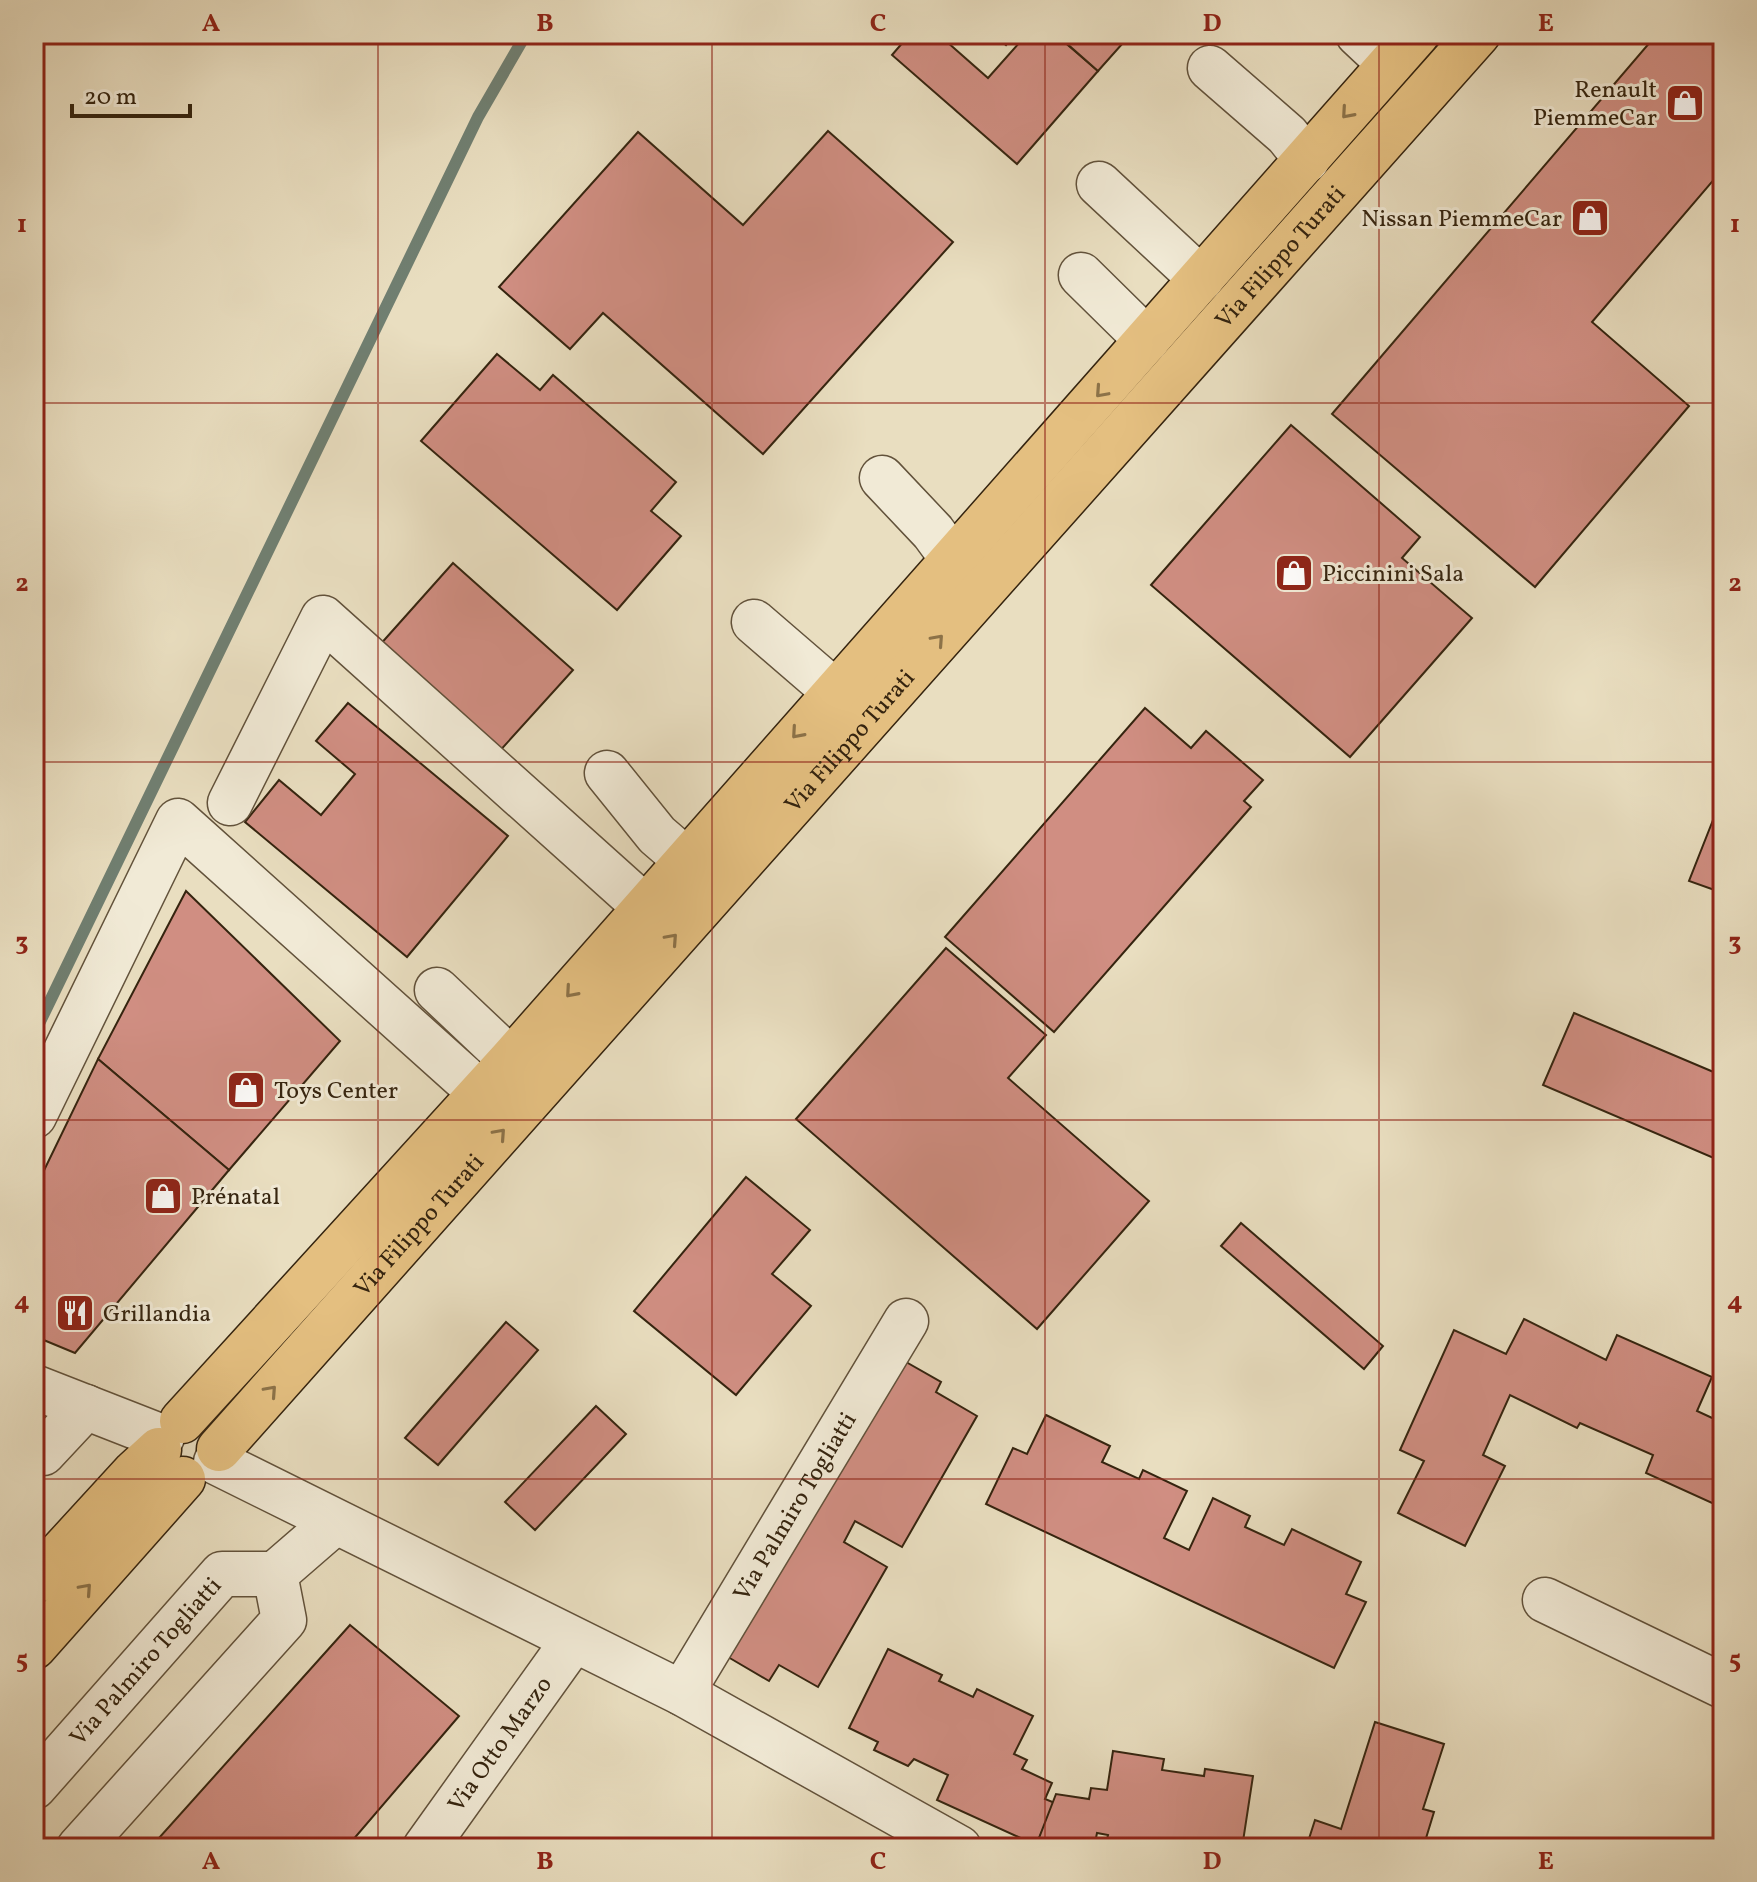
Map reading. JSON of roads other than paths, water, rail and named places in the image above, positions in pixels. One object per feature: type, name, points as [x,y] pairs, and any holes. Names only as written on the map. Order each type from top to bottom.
[{"type":"main road","name":"Via Filippo Turati","points":[[34,1582],[135,1472],[187,1450],[1478,34]]},
{"type":"main road","name":"Via Filippo Turati","points":[[34,1647],[187,1450],[481,1093],[1404,49]]},
{"type":"street","points":[[1358,34],[1404,49]]},
{"type":"street","points":[[1210,68],[1287,135],[1307,160]]},
{"type":"street","points":[[1099,184],[1201,279]]},
{"type":"street","points":[[1081,275],[1147,340]]},
{"type":"street","points":[[882,478],[933,532],[952,558]]},
{"type":"street","points":[[230,803],[323,618],[645,907]]},
{"type":"street","points":[[754,622],[834,691]]},
{"type":"street","points":[[607,773],[657,835],[686,860]]},
{"type":"street","points":[[34,1116],[178,821],[481,1093]]},
{"type":"street","points":[[437,990],[511,1060]]},
{"type":"street","name":"Via Palmiro Togliatti","points":[[682,1693],[906,1321]]},
{"type":"street","points":[[34,1387],[187,1450],[682,1693],[959,1848]]},
{"type":"street","points":[[34,1452],[43,1453],[86,1407]]},
{"type":"street","points":[[79,1848],[284,1620],[275,1574],[335,1522]]},
{"type":"street","name":"Via Palmiro Togliatti","points":[[34,1787],[222,1574],[275,1574]]},
{"type":"street","points":[[1545,1600],[1723,1686]]},
{"type":"street","name":"Via Otto Marzo","points":[[425,1848],[573,1641]]},
{"type":"waterway","points":[[34,1034],[478,117],[526,34]]},
{"type":"place","name":"Renault PiemmeCar","points":[[1685,103]]},
{"type":"place","name":"Nissan PiemmeCar","points":[[1590,218]]},
{"type":"place","name":"Piccinini Sala","points":[[1294,573]]},
{"type":"place","name":"Toys Center","points":[[246,1090]]},
{"type":"place","name":"Prénatal","points":[[163,1196]]},
{"type":"place","name":"Grillandia","points":[[75,1313]]}]
